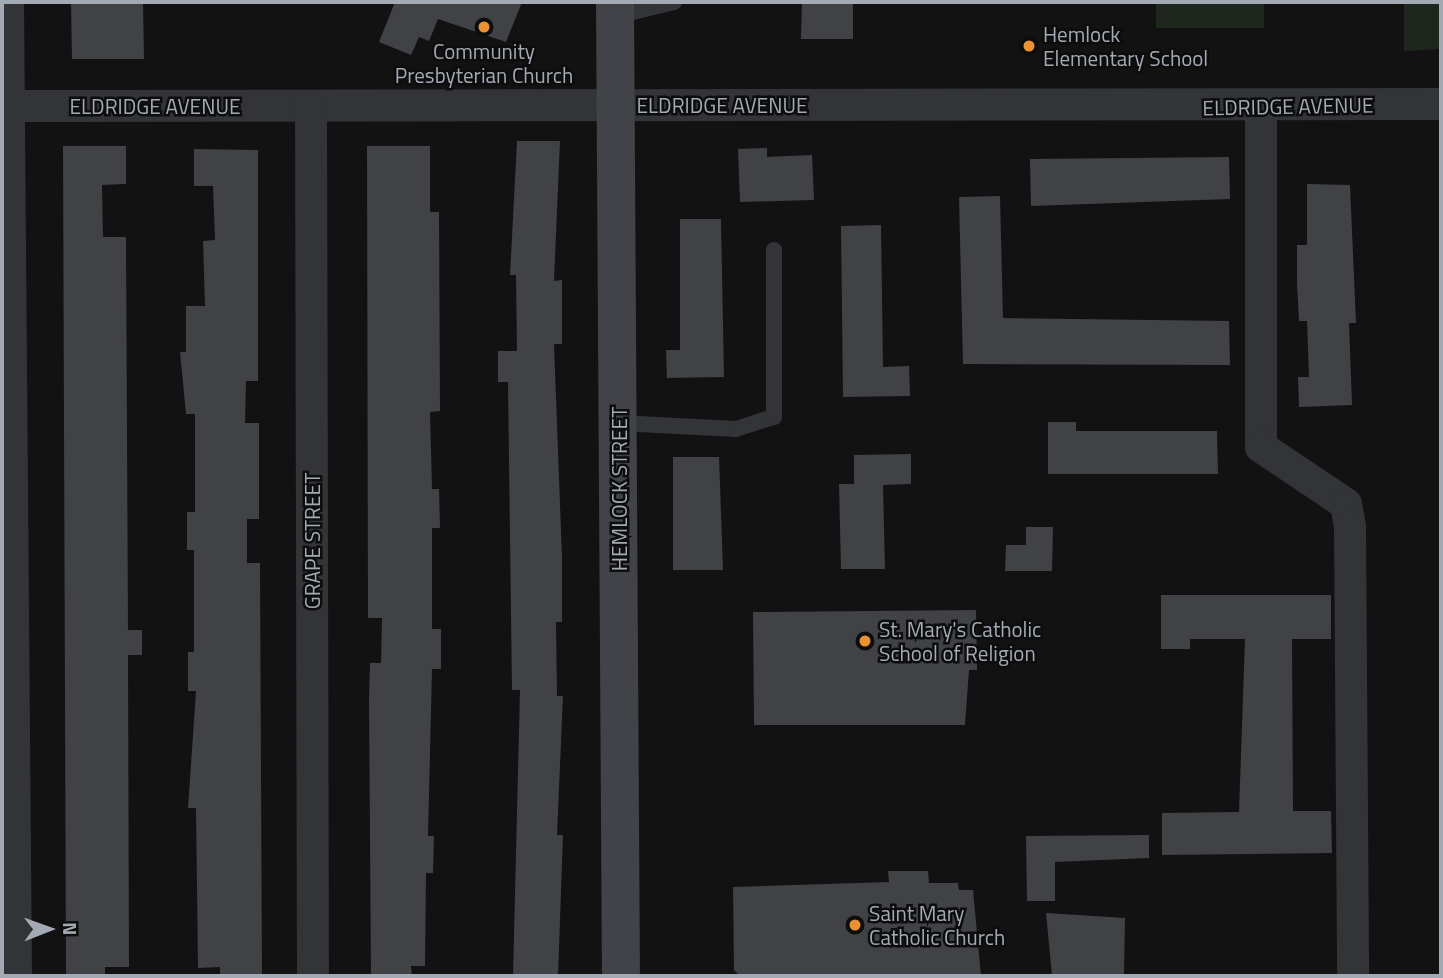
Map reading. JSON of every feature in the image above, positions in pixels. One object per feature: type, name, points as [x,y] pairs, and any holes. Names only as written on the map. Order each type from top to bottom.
[{"type":"street","points":[[8,2],[5,106],[16,976]]},
{"type":"street","name":"HEMLOCK STREET","points":[[615,9],[621,976]]},
{"type":"street","name":"ELDRIDGE AVENUE","points":[[5,106],[617,104],[1261,108],[1441,104]]},
{"type":"street","name":"GRAPE STREET","points":[[311,107],[313,976]]},
{"type":"street","points":[[1261,108],[1261,447],[1346,504],[1350,527],[1353,976]]},
{"type":"lane","points":[[615,9],[674,2]]},
{"type":"lane","points":[[618,423],[736,429],[774,417],[775,250]]},
{"type":"shaded area","points":[[1156,2],[1264,2],[1264,28],[1156,28]]},
{"type":"shaded area","points":[[1404,2],[1441,2],[1441,49],[1404,51]]},
{"type":"building","points":[[71,2],[143,2],[144,59],[72,59]]},
{"type":"building","name":"Community Presbyterian Church","points":[[395,2],[522,2],[506,42],[438,19],[429,41],[419,37],[411,55],[379,42]]},
{"type":"building","points":[[802,2],[853,2],[853,39],[801,39]]},
{"type":"building","points":[[517,141],[560,141],[554,281],[562,280],[562,344],[554,344],[562,558],[562,622],[556,622],[557,696],[563,696],[557,835],[563,835],[558,976],[513,976],[520,690],[512,690],[508,382],[498,382],[498,351],[517,351],[516,275],[510,275]]},
{"type":"building","points":[[63,146],[126,146],[126,184],[102,185],[103,237],[126,237],[128,630],[142,630],[142,655],[128,655],[129,967],[105,967],[105,976],[66,976]]},
{"type":"building","points":[[367,146],[430,146],[430,212],[439,212],[440,411],[430,412],[432,489],[439,489],[440,528],[432,528],[432,629],[441,629],[441,669],[432,669],[428,836],[434,836],[433,873],[426,873],[425,966],[411,966],[412,976],[371,976],[370,663],[381,663],[382,618],[368,618]]},
{"type":"building","points":[[767,148],[767,157],[812,155],[814,200],[740,202],[738,149]]},
{"type":"building","points":[[194,149],[258,150],[258,381],[246,381],[245,423],[259,423],[259,519],[247,519],[247,563],[260,563],[262,976],[220,976],[220,967],[198,968],[196,808],[188,808],[196,691],[188,691],[188,652],[194,652],[194,550],[187,550],[187,512],[195,512],[195,414],[186,414],[180,352],[186,352],[186,306],[205,306],[203,241],[215,240],[213,186],[194,186]]},
{"type":"building","points":[[1229,157],[1230,199],[1031,206],[1030,159]]},
{"type":"building","points":[[1307,184],[1350,185],[1356,323],[1349,323],[1352,405],[1299,407],[1298,377],[1309,377],[1307,321],[1299,321],[1297,283],[1297,245],[1307,245]]},
{"type":"building","points":[[1000,196],[1003,318],[1229,321],[1230,365],[963,364],[959,197]]},
{"type":"building","points":[[680,219],[721,219],[724,377],[667,378],[666,350],[680,350]]},
{"type":"building","points":[[881,225],[883,367],[909,366],[910,396],[843,397],[841,226]]},
{"type":"building","points":[[1048,422],[1076,422],[1076,431],[1217,431],[1218,474],[1048,474]]},
{"type":"building","points":[[911,454],[911,484],[883,485],[885,569],[841,569],[839,484],[854,484],[854,455]]},
{"type":"building","points":[[673,457],[719,457],[723,570],[673,570]]},
{"type":"building","points":[[1026,527],[1053,527],[1052,571],[1005,571],[1006,545],[1026,545]]},
{"type":"building","points":[[1161,595],[1331,595],[1331,639],[1292,639],[1293,811],[1331,811],[1332,853],[1162,855],[1162,813],[1239,812],[1245,639],[1190,639],[1190,649],[1161,649]]},
{"type":"building","name":"St. Mary's Catholic School of Religion","points":[[976,610],[977,670],[969,670],[965,725],[754,725],[753,612]]},
{"type":"building","points":[[1149,835],[1149,858],[1055,862],[1055,901],[1027,901],[1026,836]]},
{"type":"building","name":"Saint Mary Catholic Church","points":[[888,871],[928,871],[929,883],[958,883],[959,890],[973,890],[981,976],[740,976],[734,970],[733,887],[889,882]]},
{"type":"building","points":[[1046,913],[1125,918],[1124,976],[1052,976]]},
{"type":"place","name":"Community Presbyterian Church","points":[[484,27]]},
{"type":"place","name":"Hemlock Elementary School","points":[[1029,46]]},
{"type":"place","name":"St. Mary's Catholic School of Religion","points":[[865,641]]},
{"type":"place","name":"Saint Mary Catholic Church","points":[[855,925]]}]
